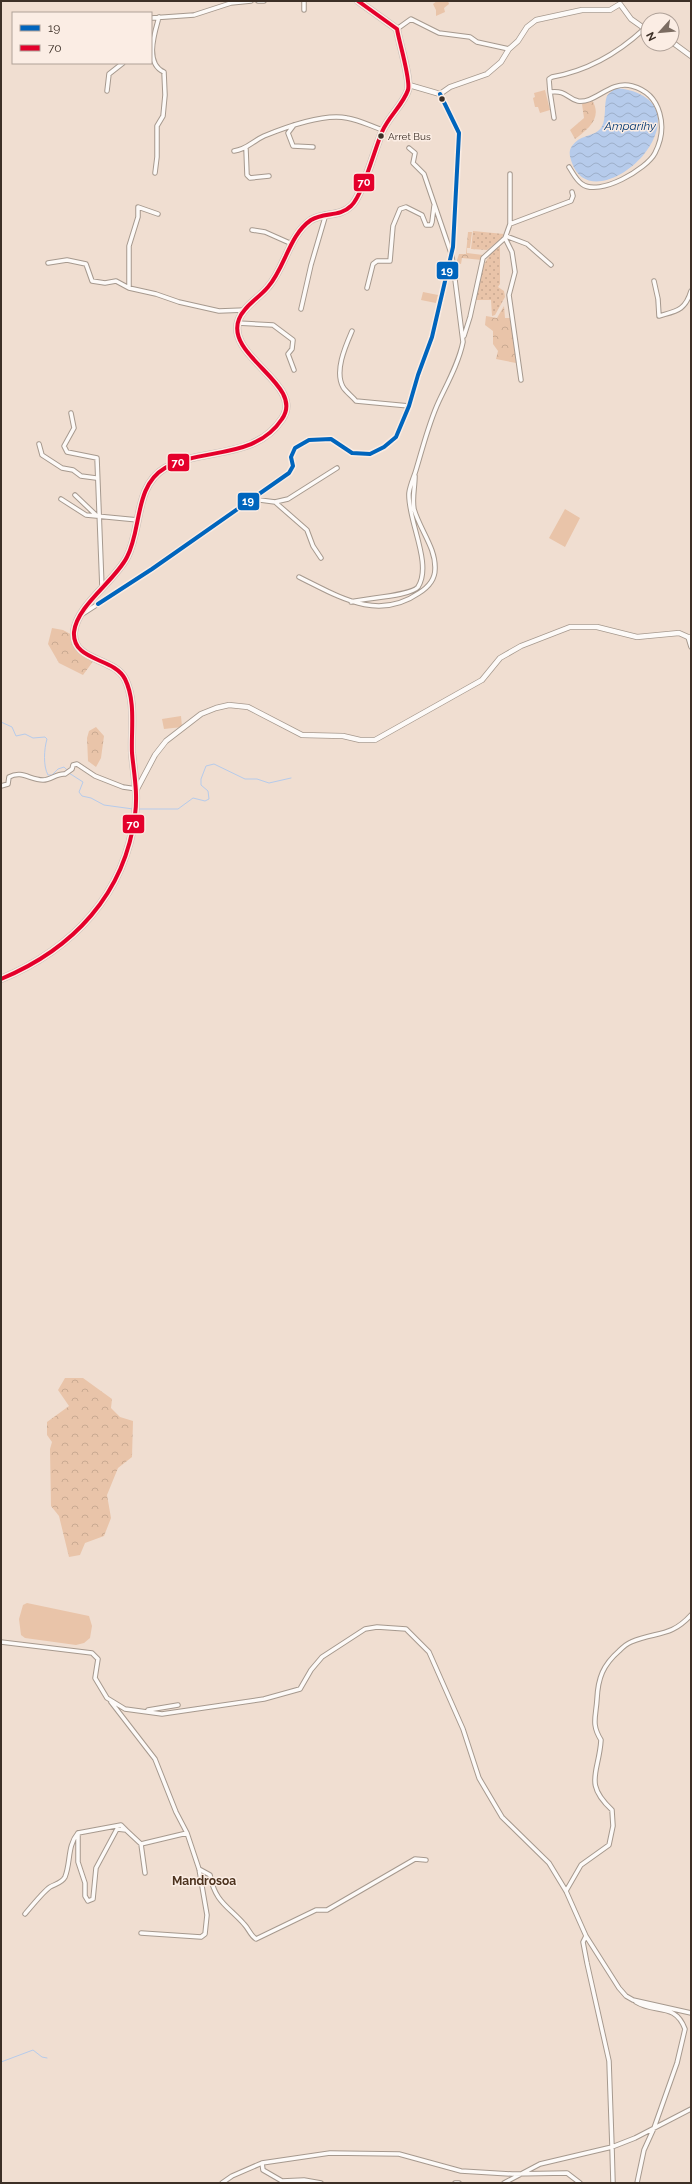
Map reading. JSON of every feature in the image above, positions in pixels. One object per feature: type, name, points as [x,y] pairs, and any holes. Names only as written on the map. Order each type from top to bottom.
[{"type":"main road","points":[[1,978],[27,968],[51,953],[75,934],[91,918],[116,879],[127,854],[136,813],[137,789],[132,754],[129,690],[122,673],[116,668],[91,658],[78,647],[74,632],[79,617],[102,588],[119,571],[128,555],[146,490],[157,474],[180,462],[222,453],[259,441],[274,430],[285,415],[287,410],[283,396],[270,375],[242,346],[238,335],[237,323],[245,310],[270,286],[292,244],[307,223],[314,218],[326,214],[341,213],[354,204],[383,130],[408,85],[397,29],[358,1]]},
{"type":"street","points":[[152,18],[194,16],[231,3],[252,1]]},
{"type":"street","points":[[258,1],[264,1]]},
{"type":"street","points":[[304,1],[304,10]]},
{"type":"street","points":[[440,94],[450,87],[486,74],[502,62],[509,49],[518,41],[527,27],[536,20],[582,10],[610,10],[619,3],[631,19],[640,26]]},
{"type":"street","points":[[155,173],[157,157],[157,126],[163,116],[166,83],[164,72],[159,70],[154,63],[153,42],[159,17]]},
{"type":"street","points":[[397,29],[411,19],[439,33],[470,38],[477,42],[509,49]]},
{"type":"street","points":[[554,118],[549,79],[593,66],[640,34]]},
{"type":"street","points":[[680,48],[691,56]]},
{"type":"street","points":[[107,91],[109,74],[122,64]]},
{"type":"street","points":[[79,617],[152,569],[289,473],[293,466],[291,457],[295,448],[309,440],[331,439],[352,453],[370,454],[384,447],[396,437],[409,406],[418,375],[432,337],[452,256],[459,144],[459,133],[440,94],[408,85]]},
{"type":"street","points":[[550,92],[564,92],[577,101],[586,100],[612,87],[631,86],[646,92],[658,106],[663,121],[656,153],[641,169],[618,181],[598,188],[587,187],[579,181],[569,167]]},
{"type":"street","points":[[234,151],[246,149],[255,140],[294,125],[319,119],[346,117],[383,130]]},
{"type":"street","points":[[294,125],[288,133],[293,146],[313,147]]},
{"type":"street","points":[[409,148],[415,153],[413,163],[424,174],[452,256],[463,338]]},
{"type":"street","points":[[246,149],[247,175],[250,178],[269,176]]},
{"type":"street","points":[[351,602],[407,593],[417,588],[422,579],[423,570],[417,530],[410,511],[410,491],[438,403],[461,353],[463,338],[470,317],[484,258],[505,237],[510,224],[510,174]]},
{"type":"street","points":[[510,224],[571,201],[573,196],[572,192]]},
{"type":"street","points":[[367,288],[373,264],[377,261],[390,261],[393,226],[400,208],[406,207],[422,215],[424,224],[428,225],[432,222],[434,204]]},
{"type":"street","points":[[129,288],[130,246],[138,218],[138,207],[158,214]]},
{"type":"street","points":[[301,309],[311,265],[326,214]]},
{"type":"street","points":[[252,230],[265,232],[292,244]]},
{"type":"street","points":[[505,237],[527,244],[551,265]]},
{"type":"street","points":[[505,237],[512,252],[514,272],[509,295],[521,380]]},
{"type":"street","points":[[48,263],[67,260],[86,264],[92,281],[105,283],[116,281],[129,288],[219,311],[245,310]]},
{"type":"street","points":[[654,281],[658,299],[658,316],[680,309],[688,302],[691,292]]},
{"type":"street","points":[[237,323],[273,325],[292,340],[292,349],[288,354],[294,370]]},
{"type":"street","points":[[352,331],[344,352],[340,372],[342,386],[356,401],[409,406]]},
{"type":"street","points":[[71,413],[74,428],[64,446],[67,452],[97,458],[96,478],[102,588]]},
{"type":"street","points":[[39,444],[42,455],[62,468],[73,470],[81,476],[96,478]]},
{"type":"street","points":[[252,499],[275,502],[288,499],[337,468]]},
{"type":"street","points":[[299,577],[351,602],[376,607],[388,605],[416,595],[425,589],[432,581],[436,570],[434,559],[414,508],[416,473]]},
{"type":"street","points":[[75,495],[98,517]]},
{"type":"street","points":[[61,499],[86,515],[138,520]]},
{"type":"street","points":[[275,502],[307,530],[313,546],[322,558]]},
{"type":"street","points":[[1,786],[8,784],[9,777],[15,774],[20,773],[42,780],[48,780],[60,773],[64,774],[72,769],[72,765],[77,764],[95,776],[123,787],[137,789],[156,754],[166,742],[201,714],[229,705],[248,708],[302,735],[343,736],[360,740],[375,740],[482,680],[500,658],[514,650],[570,627],[597,627],[637,637],[679,633],[690,637],[691,647]]},
{"type":"street","points":[[566,1891],[580,1866],[609,1845],[613,1826],[612,1810],[599,1797],[594,1784],[601,1740],[594,1729],[600,1678],[607,1661],[629,1642],[670,1632],[681,1626],[691,1615]]},
{"type":"street","points":[[107,1698],[125,1709],[162,1714],[208,1708],[264,1698],[300,1689],[311,1670],[322,1657],[365,1629],[377,1627],[406,1629],[429,1652],[463,1729],[480,1778],[502,1817],[549,1863],[566,1891],[586,1936],[619,1988],[633,2000],[648,2006],[670,2011],[677,2015],[685,2029],[677,2063],[654,2128],[644,2150],[637,2183]]},
{"type":"street","points":[[1,1642],[92,1653],[98,1659],[95,1678],[107,1698],[120,1712],[155,1759],[176,1812],[188,1834],[199,1869],[207,1915],[205,1934],[195,1937],[141,1933]]},
{"type":"street","points":[[145,1711],[178,1705]]},
{"type":"street","points":[[25,1914],[38,1901],[43,1893],[64,1878],[70,1846],[78,1834],[114,1825],[121,1825],[141,1844],[145,1873]]},
{"type":"street","points":[[78,1834],[78,1862],[85,1883],[85,1896],[88,1901],[92,1899],[96,1868],[104,1850],[117,1828],[126,1830]]},
{"type":"street","points":[[141,1844],[188,1834]]},
{"type":"street","points":[[199,1869],[210,1875],[215,1894],[246,1926],[251,1935],[256,1939],[316,1910],[327,1910],[357,1891],[415,1859],[426,1860]]},
{"type":"street","points":[[586,1936],[583,1942],[586,1963],[609,2061],[613,2183]]},
{"type":"street","points":[[633,2000],[691,2013]]},
{"type":"street","points":[[504,2183],[527,2173],[540,2164],[559,2158],[612,2147],[635,2138],[691,2109]]},
{"type":"street","points":[[222,2183],[232,2176],[262,2163],[330,2154],[399,2154],[461,2171],[512,2174],[567,2174],[580,2183]]},
{"type":"street","points":[[262,2163],[263,2170],[282,2181],[304,2180],[322,2183]]},
{"type":"green space","points":[[437,1],[448,1],[449,4],[444,8],[445,12],[436,16],[436,10],[433,4]]},
{"type":"green space","points":[[545,90],[550,110],[540,113],[538,107],[535,107],[533,98],[535,97],[534,93]]},
{"type":"green space","points":[[592,100],[595,106],[595,118],[589,127],[575,139],[570,130],[584,118],[582,104]]},
{"type":"green space","points":[[473,231],[504,234],[502,238],[487,250],[471,249]]},
{"type":"green space","points":[[468,232],[472,232],[470,248],[467,248],[467,253],[483,255],[482,260],[462,258],[461,264],[456,263],[459,254],[466,254]]},
{"type":"green space","points":[[500,246],[500,284],[498,287],[504,291],[505,297],[495,315],[492,316],[491,300],[475,300],[485,263]]},
{"type":"green space","points":[[423,292],[438,295],[436,303],[421,300]]},
{"type":"green space","points":[[504,306],[505,318],[511,318],[516,363],[496,359],[498,351],[493,344],[493,331],[485,325],[486,316],[497,318]]},
{"type":"green space","points":[[565,509],[580,518],[565,547],[549,538]]},
{"type":"green space","points":[[52,628],[63,630],[74,636],[76,642],[94,660],[83,675],[59,663],[48,644]]},
{"type":"green space","points":[[181,716],[182,727],[164,729],[162,719]]},
{"type":"green space","points":[[96,727],[104,736],[101,758],[96,767],[88,761],[87,738],[89,731]]},
{"type":"green space","points":[[65,1378],[83,1378],[112,1399],[111,1408],[120,1417],[133,1421],[132,1457],[118,1468],[107,1495],[111,1518],[104,1536],[85,1543],[80,1555],[69,1557],[59,1516],[51,1506],[50,1449],[52,1442],[47,1435],[47,1422],[69,1406],[58,1390]]},
{"type":"green space","points":[[27,1603],[89,1616],[92,1626],[90,1638],[84,1643],[76,1645],[25,1638],[21,1635],[19,1619],[23,1605]]},
{"type":"water","name":"Amparihy","points":[[616,88],[641,94],[651,102],[657,113],[657,129],[650,145],[639,160],[625,172],[609,179],[594,181],[581,176],[572,163],[570,150],[575,142],[595,133],[601,128],[604,119],[607,96]]},
{"type":"waterway","points":[[1,722],[12,727],[16,736],[25,734],[33,738],[45,737],[47,739],[44,757],[48,775],[52,775],[58,769],[64,767],[67,770]]},
{"type":"waterway","points":[[138,809],[178,809],[193,798],[205,801],[209,799],[208,791],[201,785],[201,779],[206,766],[214,764],[245,779],[257,779],[269,783],[291,778]]},
{"type":"waterway","points":[[69,773],[83,782],[79,792],[82,796],[91,798],[104,805],[133,809]]},
{"type":"waterway","points":[[1,2062],[33,2050],[42,2057],[47,2058]]},
{"type":"transit line","name":"70","points":[[1,979],[27,967],[51,952],[72,935],[91,915],[107,894],[120,870],[129,843],[135,815],[136,799],[132,753],[131,696],[125,679],[120,672],[86,654],[80,649],[75,642],[74,632],[77,622],[82,612],[114,575],[127,557],[132,546],[143,497],[155,476],[165,468],[180,462],[243,447],[258,441],[271,432],[282,419],[286,406],[283,394],[275,382],[252,358],[243,345],[238,333],[239,319],[244,310],[268,287],[274,279],[297,234],[304,226],[311,220],[321,216],[342,212],[351,206],[355,201],[364,183],[382,132],[388,121],[403,101],[408,90],[408,78],[397,29],[358,1]]},
{"type":"transit line","name":"19","points":[[98,604],[152,569],[289,473],[293,466],[291,457],[295,448],[309,440],[331,439],[352,453],[370,454],[384,447],[396,437],[409,406],[418,375],[432,337],[453,247],[459,133],[440,94]]},
{"type":"place","name":"Arret Bus","points":[[381,136]]},
{"type":"district","name":"Mandrosoa","points":[[204,1881]]}]
